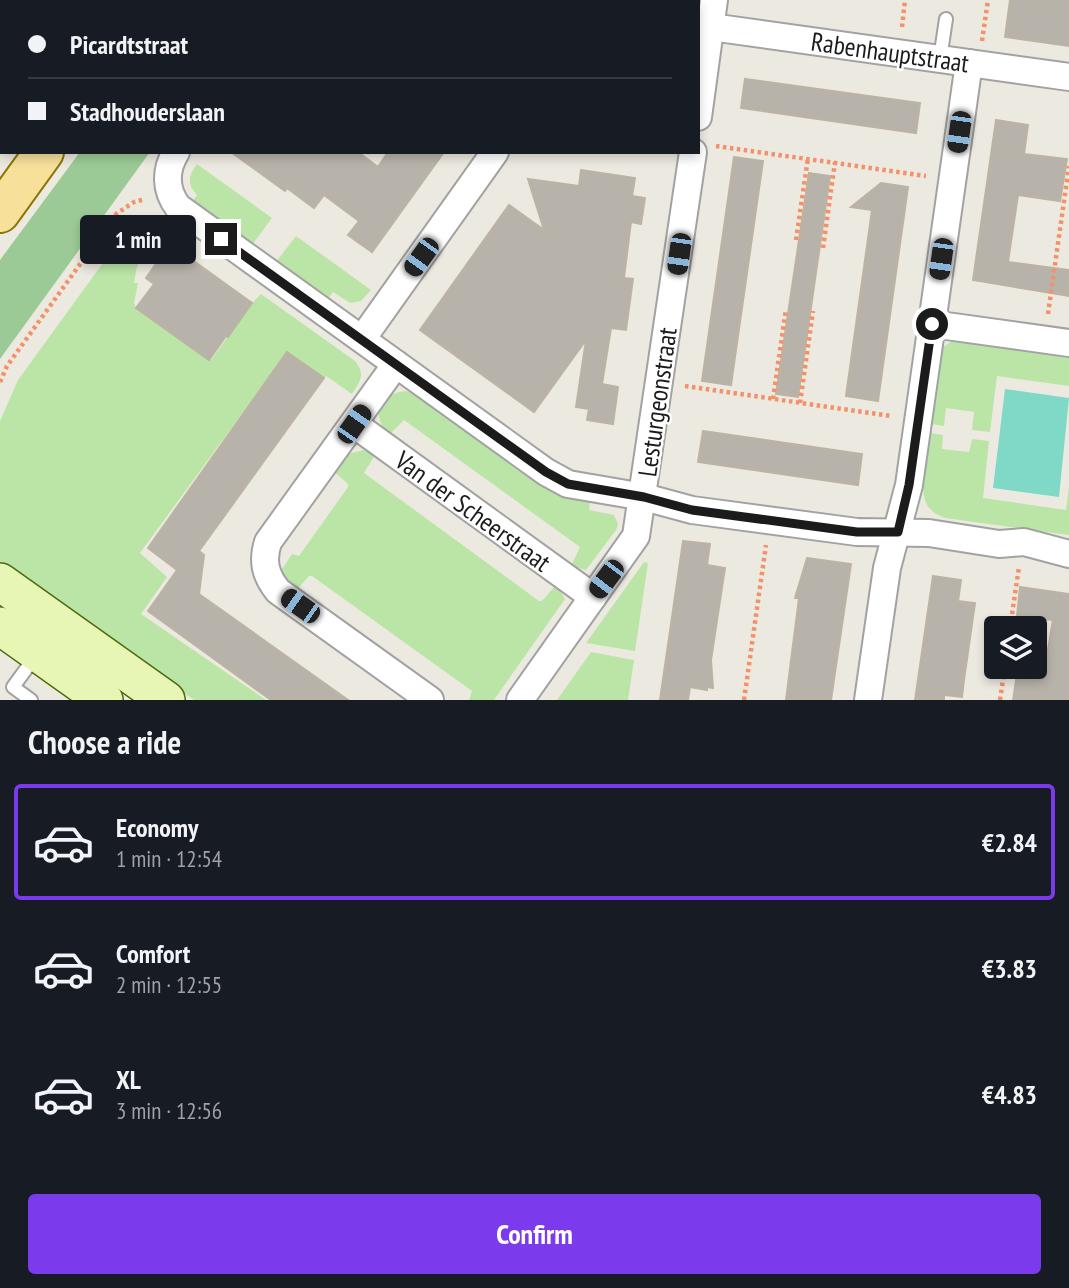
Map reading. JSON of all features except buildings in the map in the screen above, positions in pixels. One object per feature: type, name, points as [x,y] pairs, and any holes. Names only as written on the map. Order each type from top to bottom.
[{"type":"main road","points":[[0,213],[43,154]]},
{"type":"main road","points":[[0,582],[104,700]]},
{"type":"main road","points":[[0,626],[48,638],[162,699]]},
{"type":"street","points":[[700,103],[714,0]]},
{"type":"street","name":"Rabenhauptstraat","points":[[711,27],[1069,77]]},
{"type":"street","points":[[867,700],[887,568],[909,485],[952,179],[974,64]]},
{"type":"street","points":[[175,154],[167,172],[169,191],[178,207],[186,214],[546,472],[568,484],[644,497],[692,510],[770,521],[862,532],[929,533],[999,544],[1024,542],[1069,554]]},
{"type":"street","points":[[362,339],[494,154]]},
{"type":"street","name":"Lesturgeonstraat","points":[[520,700],[636,536],[699,154]]},
{"type":"street","points":[[932,324],[1056,342]]},
{"type":"street","points":[[397,364],[268,542],[264,556],[265,569],[269,580],[278,591],[430,700]]},
{"type":"street","name":"Van der Scheerstraat","points":[[354,424],[593,597]]},
{"type":"lane","points":[[940,60],[946,19]]},
{"type":"lane","points":[[31,700],[13,687],[48,638]]},
{"type":"path","points":[[974,64],[988,0]]},
{"type":"path","points":[[700,148],[835,162],[952,179]]},
{"type":"path","points":[[796,240],[808,159]]},
{"type":"path","points":[[822,248],[835,162]]},
{"type":"path","points":[[1056,342],[1061,224],[1067,198],[1069,166]]},
{"type":"path","points":[[0,382],[7,366],[116,214],[134,202],[169,191]]},
{"type":"path","points":[[1061,224],[1069,225]]},
{"type":"path","points":[[773,399],[786,309]]},
{"type":"path","points":[[800,403],[813,311]]},
{"type":"path","points":[[660,382],[918,421]]},
{"type":"path","points":[[744,700],[770,521]]},
{"type":"path","points":[[1012,616],[1024,542]]},
{"type":"path","points":[[1000,700],[1003,679]]},
{"type":"green space","points":[[79,154],[149,154],[0,359],[0,260]]},
{"type":"green space","points":[[197,164],[272,218],[252,245],[192,202],[197,195],[190,180]]},
{"type":"green space","points":[[150,216],[166,226],[137,266],[134,283],[138,283],[134,303],[136,308],[211,360],[261,294],[355,361],[361,374],[352,394],[287,352],[140,553],[167,577],[141,614],[266,700],[194,700],[0,561],[0,421],[18,380],[132,223],[140,217]]},
{"type":"green space","points":[[296,236],[371,290],[361,301],[350,303],[333,292],[328,299],[276,262]]},
{"type":"green space","points":[[957,338],[1069,351],[1069,386],[997,376],[990,432],[972,430],[974,412],[946,408],[944,426],[925,423],[940,349]]},
{"type":"green space","points":[[405,391],[414,393],[548,488],[569,497],[590,501],[589,510],[614,515],[618,524],[616,530],[586,570],[571,566],[580,547],[404,420],[389,435],[380,420],[380,407],[389,396]]},
{"type":"green space","points":[[923,432],[943,435],[942,449],[969,452],[972,439],[989,441],[983,498],[1066,510],[1069,486],[1069,535],[945,518],[935,513],[926,503],[923,488],[916,487]]},
{"type":"green space","points":[[364,450],[375,455],[364,473],[539,601],[556,585],[565,599],[494,700],[469,700],[472,691],[312,576],[296,591],[278,575],[292,554],[299,556],[348,487],[333,471],[347,454]]},
{"type":"green space","points":[[644,562],[648,563],[635,651],[586,643]]},
{"type":"green space","points":[[591,652],[634,660],[628,700],[557,700]]},
{"type":"shaded area","points":[[1005,389],[1069,398],[1059,497],[993,488]]},
{"type":"route","points":[[221,239],[546,472],[568,484],[644,497],[692,510],[857,532],[898,532],[909,485],[932,324]]}]
